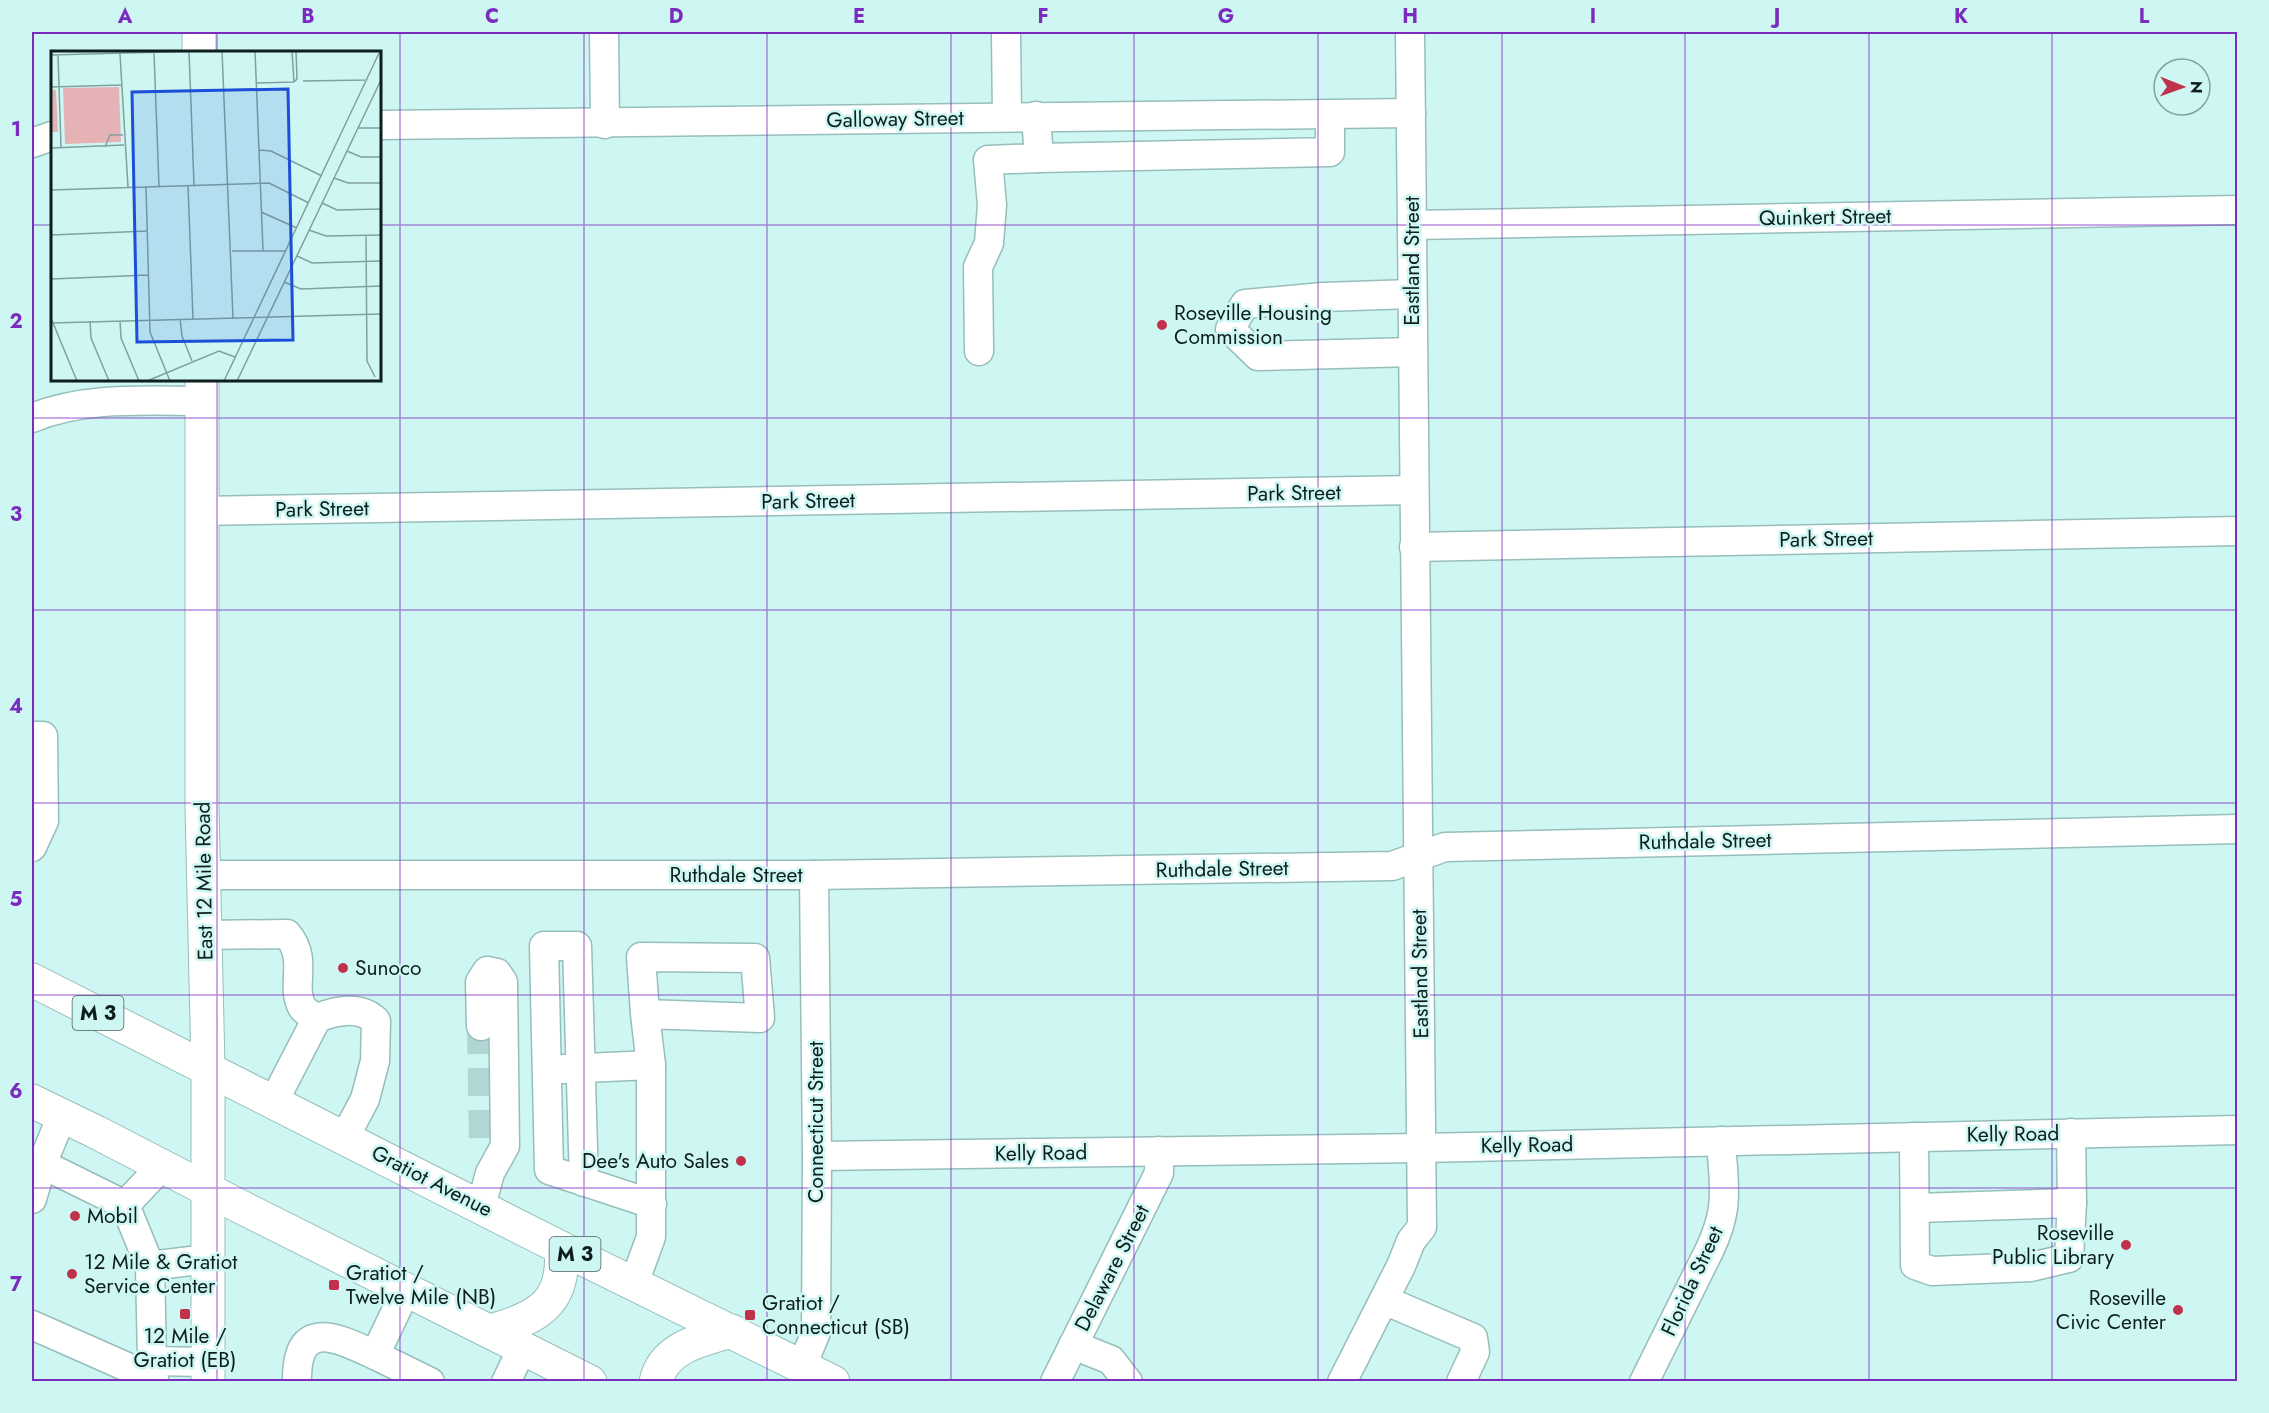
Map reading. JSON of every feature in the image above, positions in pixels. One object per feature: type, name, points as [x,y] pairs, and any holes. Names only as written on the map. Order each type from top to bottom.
[{"type":"main road","points":[[199,32],[199,51]]},
{"type":"main road","name":"East 12 Mile Road","points":[[202,390],[203,875],[208,1067],[206,1189],[208,1372]]},
{"type":"main road","name":"Gratiot Avenue","points":[[32,980],[208,1067],[561,1248],[833,1382]]},
{"type":"main road","points":[[32,1101],[590,1382]]},
{"type":"main road","points":[[490,1331],[520,1323],[538,1312],[552,1299],[560,1283],[561,1248]]},
{"type":"main road","points":[[656,1382],[666,1362],[679,1350],[698,1340],[732,1331]]},
{"type":"street","points":[[604,32],[605,124]]},
{"type":"street","points":[[1006,32],[1007,117]]},
{"type":"street","name":"Eastland Street","points":[[1342,1382],[1401,1266],[1411,1241],[1422,1227],[1410,32]]},
{"type":"street","name":"Galloway Street","points":[[381,125],[1411,113]]},
{"type":"street","points":[[979,351],[978,267],[989,243],[992,205],[988,160],[1330,152],[1330,115]]},
{"type":"street","points":[[1036,116],[1039,158]]},
{"type":"street","points":[[32,143],[51,136]]},
{"type":"street","name":"Quinkert Street","points":[[1412,225],[2238,210]]},
{"type":"street","points":[[1412,294],[1323,297],[1245,304],[1230,329],[1258,356],[1413,352]]},
{"type":"street","points":[[32,418],[73,404],[202,390]]},
{"type":"street","name":"Park Street","points":[[202,511],[1414,490]]},
{"type":"street","name":"Park Street","points":[[1414,548],[2238,531]]},
{"type":"street","points":[[32,736],[43,736],[44,821],[32,847]]},
{"type":"street","name":"Ruthdale Street","points":[[203,875],[814,875],[1392,866],[1445,847],[2238,829]]},
{"type":"street","name":"Connecticut Street","points":[[802,1366],[816,1332],[814,875]]},
{"type":"street","points":[[204,935],[287,934],[296,944],[299,959],[299,997],[303,1009],[317,1018]]},
{"type":"street","points":[[584,1182],[577,946],[544,946],[549,1170],[584,1182],[652,1204]]},
{"type":"street","points":[[481,1206],[489,1173],[505,1146],[503,982],[497,973],[487,971],[480,982],[482,1026]]},
{"type":"street","points":[[274,1101],[317,1018],[341,1010],[369,1014],[376,1020],[375,1061],[365,1099],[345,1137]]},
{"type":"street","points":[[634,1284],[651,1237],[651,1065],[645,1014]]},
{"type":"street","points":[[547,1070],[651,1065]]},
{"type":"street","points":[[32,1199],[37,1163],[62,1116]]},
{"type":"street","name":"Kelly Road","points":[[817,1156],[1422,1148],[2238,1130]]},
{"type":"street","points":[[1914,1137],[1915,1265],[1932,1271],[2031,1267],[2069,1258],[2072,1203],[2071,1133]]},
{"type":"street","name":"Florida Street","points":[[1644,1382],[1719,1227],[1724,1190],[1721,1141]]},
{"type":"street","points":[[483,1144],[489,1173]]},
{"type":"street","name":"Delaware Street","points":[[1055,1382],[1159,1173],[1159,1151]]},
{"type":"street","points":[[37,1163],[125,1205],[150,1266],[154,1374]]},
{"type":"street","points":[[125,1205],[162,1166]]},
{"type":"street","points":[[1916,1208],[2072,1203]]},
{"type":"street","points":[[150,1266],[207,1259]]},
{"type":"street","points":[[375,1355],[406,1290]]},
{"type":"street","points":[[1384,1300],[1473,1338],[1475,1352],[1461,1382]]},
{"type":"street","points":[[32,1325],[154,1374],[208,1372]]},
{"type":"street","points":[[297,1382],[300,1353],[317,1337],[328,1335],[430,1382]]},
{"type":"street","points":[[1073,1345],[1111,1360],[1128,1382]]},
{"type":"street","points":[[506,1382],[522,1349]]},
{"type":"tunnel","points":[[481,1026],[483,1144]]},
{"type":"place","name":"Roseville Housing Commission","points":[[1162,325]]},
{"type":"place","name":"Sunoco","points":[[343,968]]},
{"type":"place","name":"Dee's Auto Sales","points":[[741,1161]]},
{"type":"place","name":"Mobil","points":[[75,1216]]},
{"type":"place","name":"Roseville Public Library","points":[[2126,1245]]},
{"type":"place","name":"12 Mile & Gratiot Service Center","points":[[72,1274]]},
{"type":"place","name":"Gratiot / Twelve Mile (NB)","points":[[334,1285]]},
{"type":"place","name":"Roseville Civic Center","points":[[2178,1310]]},
{"type":"place","name":"12 Mile / Gratiot (EB)","points":[[185,1314]]},
{"type":"place","name":"Gratiot / Connecticut (SB)","points":[[750,1315]]}]
